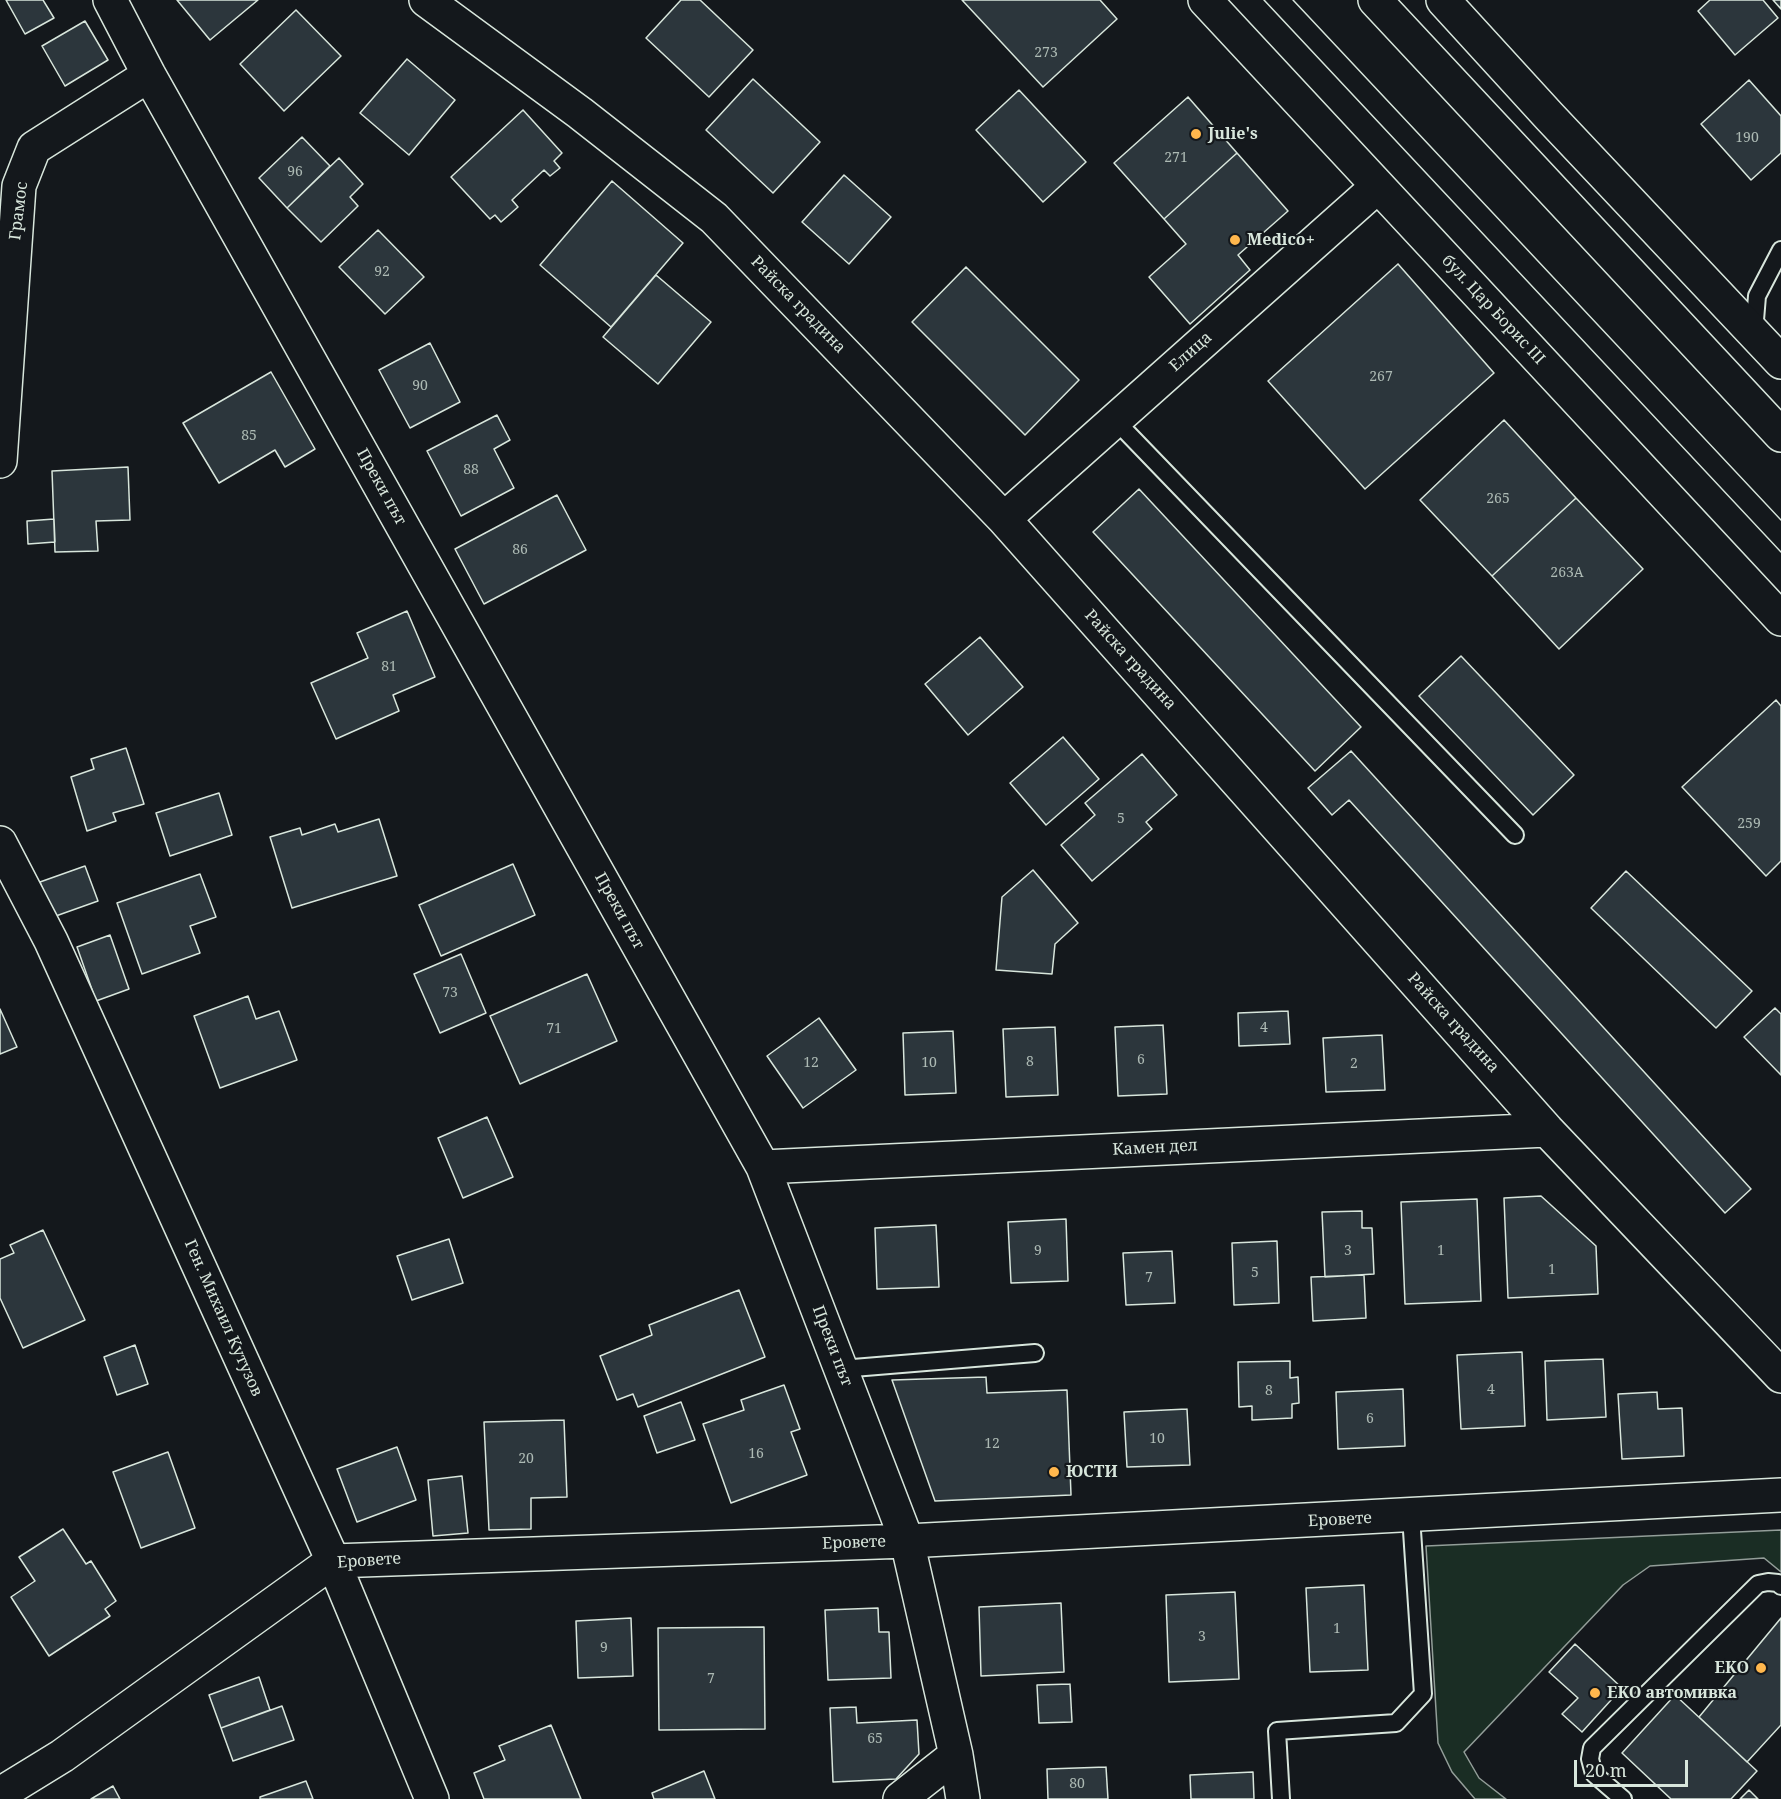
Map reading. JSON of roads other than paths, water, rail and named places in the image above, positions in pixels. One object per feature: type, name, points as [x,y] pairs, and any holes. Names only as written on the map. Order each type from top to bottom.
[{"type":"street","points":[[110,0],[149,75]]},
{"type":"street","name":"Райска градина","points":[[426,0],[580,113],[714,218],[1004,519],[1547,1130],[1781,1376]]},
{"type":"street","name":"бул. Цар Борис III","points":[[1205,0],[1781,619]]},
{"type":"street","points":[[1375,0],[1781,435]]},
{"type":"street","points":[[1443,0],[1781,362]]},
{"type":"street","name":"Грамос","points":[[0,461],[19,186],[34,148],[149,75]]},
{"type":"street","name":"Преки път","points":[[149,75],[763,1167],[908,1541],[956,1755],[963,1799]]},
{"type":"street","name":"Елица","points":[[1004,519],[1378,186]]},
{"type":"street","name":"Ген. Михаил Кутузов","points":[[0,843],[51,941],[333,1561],[432,1799]]},
{"type":"street","name":"Камен дел","points":[[763,1167],[1547,1130]]},
{"type":"street","name":"Еровете","points":[[0,1794],[62,1756],[333,1561],[908,1541],[1781,1495]]},
{"type":"street","points":[[900,1799],[956,1755]]},
{"type":"lane","points":[[1754,333],[1757,296],[1781,250]]},
{"type":"lane","points":[[1115,420],[1515,835]]},
{"type":"lane","points":[[841,1369],[1035,1353]]},
{"type":"lane","points":[[1281,1799],[1277,1731],[1396,1723],[1423,1694],[1411,1516]]},
{"type":"lane","points":[[1623,1799],[1594,1774],[1590,1759],[1592,1748],[1758,1584],[1768,1582],[1778,1583],[1781,1586]]},
{"type":"tram line","points":[[1264,0],[1781,552]]},
{"type":"tram line","points":[[1293,0],[1781,520]]},
{"type":"place","name":"Julie's","points":[[1196,134]]},
{"type":"place","name":"Medico+","points":[[1235,240]]},
{"type":"place","name":"ЮСТИ","points":[[1054,1472]]},
{"type":"place","name":"EKO","points":[[1761,1668]]},
{"type":"place","name":"EKO автомивка","points":[[1595,1693]]}]
